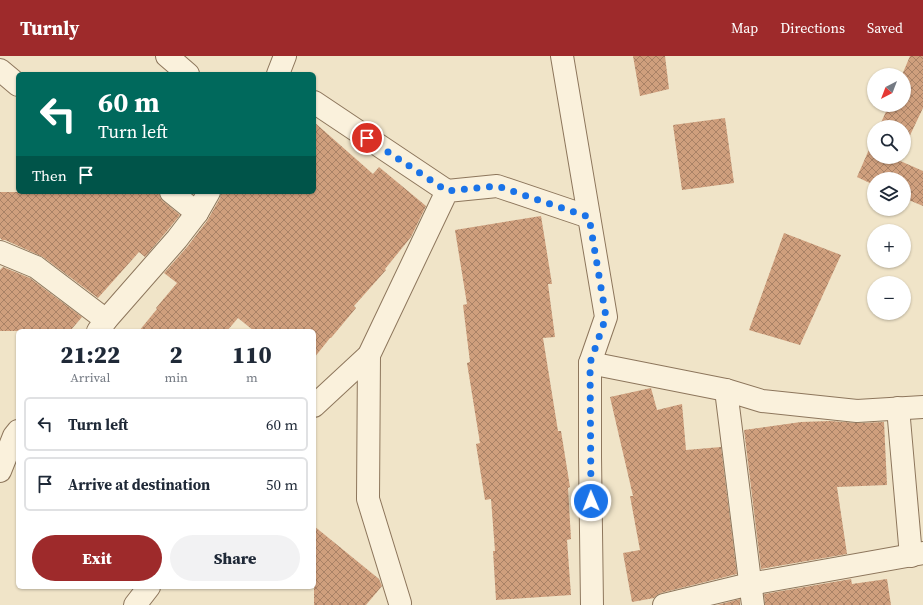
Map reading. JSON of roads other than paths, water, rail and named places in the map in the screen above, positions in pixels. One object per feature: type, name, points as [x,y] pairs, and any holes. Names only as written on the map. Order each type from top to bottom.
[{"type":"street","points":[[167,56],[186,72]]},
{"type":"street","points":[[279,72],[286,56]]},
{"type":"street","points":[[562,56],[606,317],[590,363],[592,605]]},
{"type":"street","points":[[0,70],[16,83]]},
{"type":"street","points":[[316,103],[447,191],[497,186],[589,217]]},
{"type":"street","points":[[316,404],[369,355],[447,191]]},
{"type":"street","points":[[173,194],[197,214]]},
{"type":"street","points":[[0,252],[36,267],[102,325],[177,239],[197,214],[209,194]]},
{"type":"street","points":[[369,355],[368,499],[403,604]]},
{"type":"street","points":[[590,363],[726,390],[762,400],[857,411],[923,407]]},
{"type":"street","points":[[726,390],[751,594]]},
{"type":"street","points":[[664,605],[751,594],[917,554],[898,408]]},
{"type":"street","points":[[0,471],[11,431]]},
{"type":"street","points":[[134,605],[147,589]]}]
